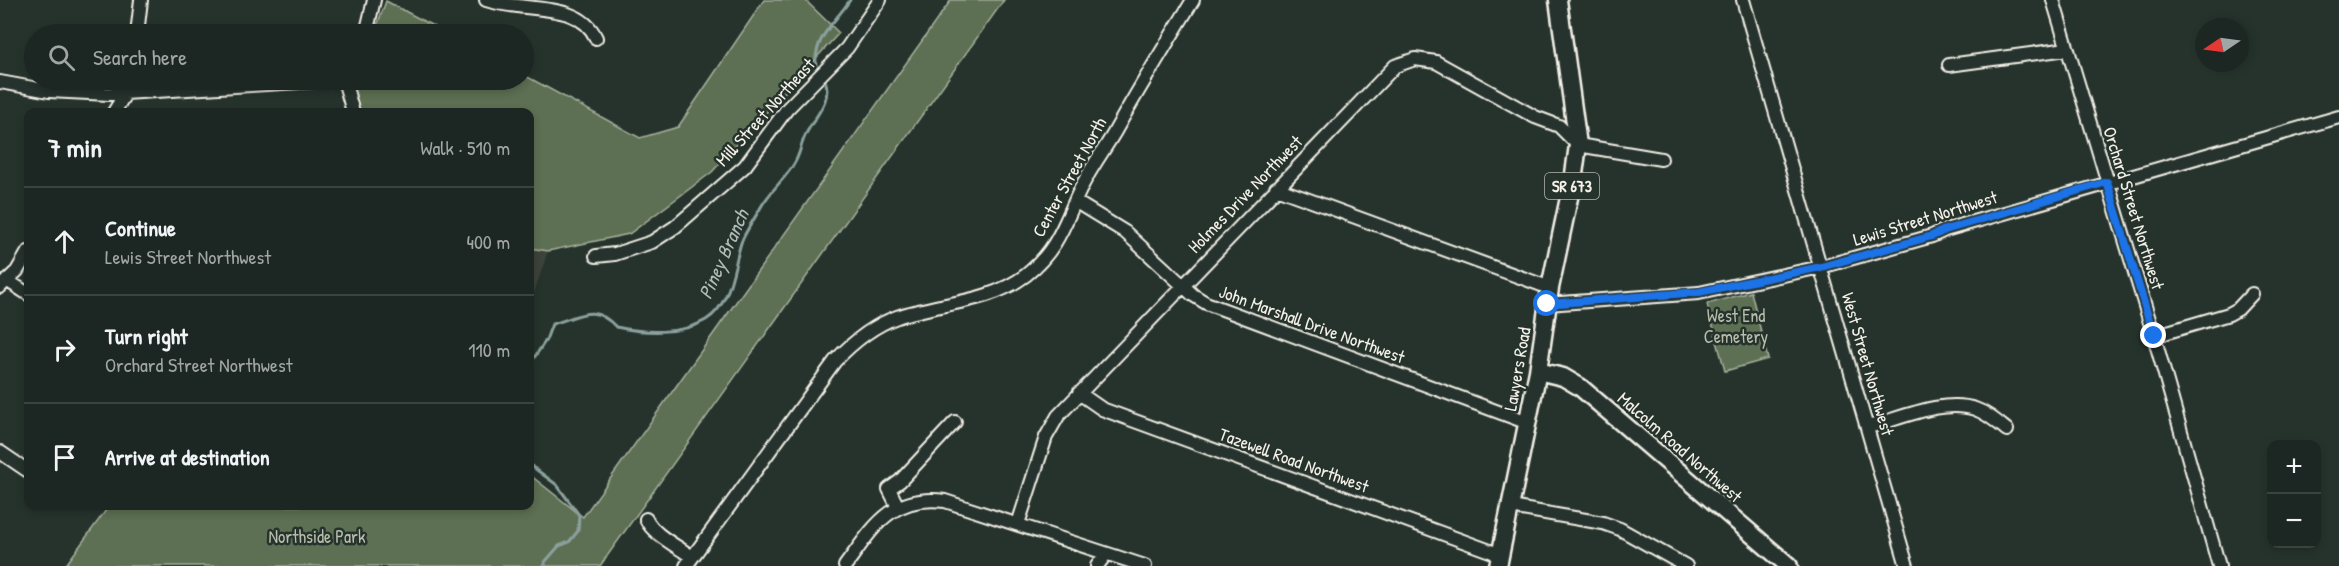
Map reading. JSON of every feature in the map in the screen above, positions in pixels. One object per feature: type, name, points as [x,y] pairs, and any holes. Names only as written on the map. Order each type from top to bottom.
[{"type":"main road","name":"Lawyers Road","points":[[1500,561],[1538,371],[1548,296],[1578,145],[1558,0]]},
{"type":"main road","name":"Malcolm Road Northwest","points":[[1538,371],[1563,377],[1580,387],[1789,566]]},
{"type":"street","points":[[138,24],[141,0]]},
{"type":"street","points":[[368,24],[374,0]]},
{"type":"street","points":[[486,0],[501,4],[562,6],[583,16],[596,38]]},
{"type":"street","name":"Mill Street Northeast","points":[[596,256],[615,254],[651,242],[675,226],[745,166],[787,110],[847,48],[880,0]]},
{"type":"street","name":"Center Street North","points":[[689,561],[847,347],[863,335],[896,318],[974,300],[1010,285],[1041,261],[1055,245],[1083,184],[1193,0]]},
{"type":"street","name":"West Street Northwest","points":[[1743,0],[1907,566]]},
{"type":"street","name":"Orchard Street Northwest","points":[[2053,0],[2154,336],[2219,566]]},
{"type":"street","points":[[1949,65],[2067,49]]},
{"type":"street","name":"Holmes Drive Northwest","points":[[1018,524],[1049,430],[1058,416],[1395,66],[1415,59],[1436,62],[1535,117],[1559,126],[1578,145]]},
{"type":"street","points":[[0,81],[24,86]]},
{"type":"street","points":[[44,90],[79,94],[125,94],[184,90]]},
{"type":"street","points":[[116,108],[126,90]]},
{"type":"street","points":[[347,90],[351,108]]},
{"type":"street","name":"Lewis Street Northwest","points":[[1548,296],[1699,292],[1821,267],[1932,236],[1945,230],[2107,182],[2339,117]]},
{"type":"street","points":[[1578,145],[1660,159]]},
{"type":"street","points":[[1276,188],[1548,296]]},
{"type":"street","name":"John Marshall Drive Northwest","points":[[1076,202],[1125,232],[1193,295],[1214,307],[1528,423]]},
{"type":"street","points":[[24,257],[4,284],[24,292]]},
{"type":"street","points":[[2154,336],[2229,314],[2238,309],[2252,294]]},
{"type":"street","name":"Tazewell Road Northwest","points":[[1079,393],[1102,409],[1500,561]]},
{"type":"street","points":[[1868,427],[1936,408],[1962,406],[1984,413],[2007,430]]},
{"type":"street","points":[[898,507],[889,489],[900,481],[955,422]]},
{"type":"street","points":[[0,452],[24,468]]},
{"type":"street","points":[[845,566],[878,522],[898,507],[921,500],[945,501],[1144,566]]},
{"type":"street","points":[[1511,507],[1611,526],[1634,536],[1686,566]]},
{"type":"street","points":[[646,519],[648,524],[689,561]]},
{"type":"street","points":[[1097,566],[1106,554]]},
{"type":"shaded area","points":[[534,249],[548,251],[534,293]]},
{"type":"green space","points":[[764,0],[805,0],[839,33],[712,172],[629,234],[548,251],[534,249],[534,108],[348,108],[354,90],[534,90],[534,80],[640,138],[678,127]]},
{"type":"green space","name":"Northside Park","points":[[951,0],[1004,0],[600,566],[65,566],[106,510],[534,510],[534,478],[583,517]]},
{"type":"green space","points":[[386,1],[429,24],[378,24]]},
{"type":"green space","name":"West End Cemetery","points":[[1751,292],[1768,359],[1725,371],[1707,304]]},
{"type":"waterway","name":"Piney Branch","points":[[816,68],[816,57],[821,40],[850,0]]},
{"type":"waterway","name":"Piney Branch","points":[[534,358],[546,340],[552,324],[578,315],[593,313],[608,319],[616,327],[638,331],[662,331],[696,325],[714,313],[726,296],[745,234],[765,201],[794,164],[806,134],[825,102],[827,95],[825,80]]},
{"type":"waterway","name":"Piney Branch","points":[[534,468],[557,485],[579,515],[578,531],[569,542],[559,546],[545,562],[545,566]]},
{"type":"route","points":[[1547,304],[1699,292],[1821,267],[1932,236],[1945,230],[2107,182],[2154,336]]}]
